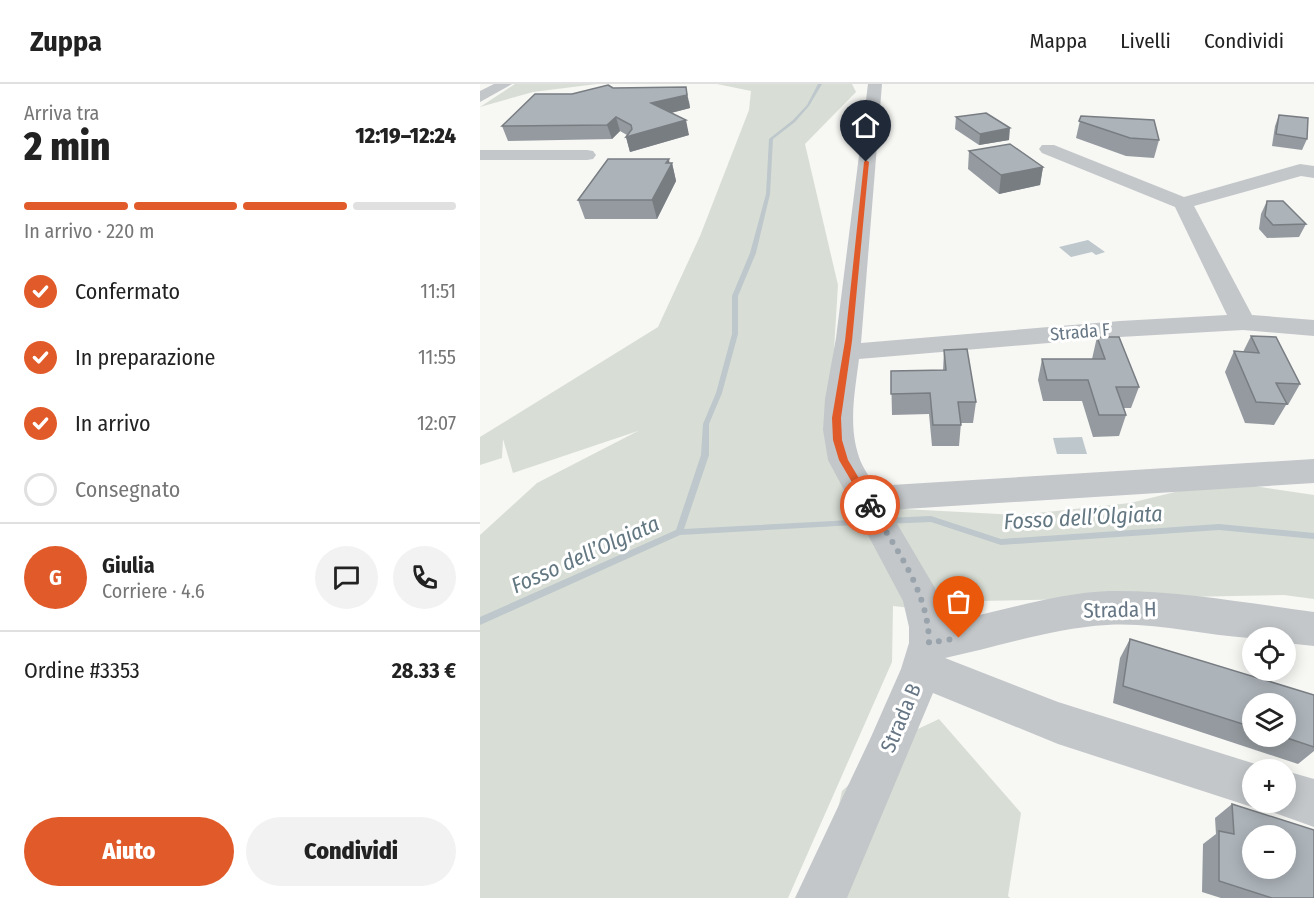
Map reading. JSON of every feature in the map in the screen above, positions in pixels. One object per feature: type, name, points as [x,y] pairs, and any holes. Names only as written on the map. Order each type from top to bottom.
[{"type":"street","points":[[480,97],[505,84]]},
{"type":"street","points":[[875,84],[847,352],[836,418],[837,440],[844,460],[922,599],[929,627],[926,656],[1058,723],[1242,781]]},
{"type":"street","points":[[480,155],[565,155],[557,167],[578,167],[587,155]]},
{"type":"street","points":[[1093,167],[1183,202],[1300,170],[1314,172]]},
{"type":"street","points":[[1183,202],[1243,322]]},
{"type":"street","name":"Strada F","points":[[847,352],[1120,329],[1243,322],[1314,328]]},
{"type":"street","points":[[875,514],[1314,471]]},
{"type":"street","name":"Strada H","points":[[926,656],[988,632],[1066,612],[1109,608],[1167,610],[1314,629]]},
{"type":"street","name":"Strada B","points":[[821,898],[926,656]]},
{"type":"street","points":[[1296,797],[1314,803]]},
{"type":"shaded area","points":[[515,84],[597,84],[533,92],[480,107]]},
{"type":"shaded area","points":[[717,84],[852,84],[856,92],[805,144],[838,285],[828,448],[854,504],[1019,515],[1130,503],[1220,481],[1314,495],[1314,599],[1284,595],[980,601],[957,613],[893,606],[892,662],[788,898],[480,898],[480,535],[537,483],[638,431],[513,473],[503,439],[502,458],[480,465],[480,437],[658,327],[700,236],[749,110],[751,91]]},
{"type":"shaded area","points":[[1088,240],[1105,252],[1096,255],[1092,252],[1071,257],[1059,247]]},
{"type":"shaded area","points":[[1082,437],[1087,454],[1057,454],[1053,438]]},
{"type":"shaded area","points":[[939,719],[1021,813],[1008,896],[1010,898],[818,898],[842,791],[901,737]]},
{"type":"building","points":[[608,85],[613,88],[686,87],[687,95],[651,103],[686,120],[626,137],[632,129],[631,125],[616,117],[607,125],[502,126],[535,94],[572,94]]},
{"type":"building","points":[[986,113],[1010,128],[980,134],[956,117]]},
{"type":"building","points":[[1279,115],[1308,118],[1307,139],[1276,134]]},
{"type":"building","points":[[1081,116],[1154,120],[1159,140],[1130,138],[1079,121]]},
{"type":"building","points":[[1010,144],[1043,167],[1001,175],[969,151]]},
{"type":"building","points":[[608,159],[669,159],[666,163],[672,163],[652,200],[578,200]]},
{"type":"building","points":[[1267,201],[1283,201],[1306,224],[1273,225],[1265,216]]},
{"type":"building","points":[[1251,336],[1276,337],[1300,384],[1276,383],[1287,404],[1256,402],[1234,351],[1259,353]]},
{"type":"building","points":[[1097,337],[1119,337],[1139,387],[1116,387],[1126,415],[1099,415],[1088,380],[1047,380],[1042,359],[1105,359]]},
{"type":"building","points":[[967,349],[976,402],[958,402],[961,425],[933,425],[930,393],[891,394],[891,371],[946,370],[944,350]]},
{"type":"building","points":[[1130,639],[1242,673],[1242,681],[1268,681],[1314,695],[1314,747],[1296,741],[1296,693],[1242,693],[1242,724],[1123,686]]},
{"type":"building","points":[[1232,804],[1242,807],[1242,813],[1260,813],[1314,830],[1314,898],[1272,898],[1219,881],[1219,831],[1234,834]]},
{"type":"waterway","points":[[679,532],[705,455],[706,424],[719,393],[735,334],[735,296],[753,253],[768,194],[771,139],[794,121],[808,105],[820,84]]},
{"type":"waterway","name":"Fosso dell’Olgiata","points":[[885,521],[931,519],[1001,542],[1219,527],[1314,536]]},
{"type":"waterway","name":"Fosso dell’Olgiata","points":[[679,532],[870,522]]},
{"type":"waterway","name":"Fosso dell’Olgiata","points":[[480,621],[679,532]]},
{"type":"way so far","points":[[870,505],[922,599],[929,627],[929,643],[959,638]]},
{"type":"route","points":[[866,162],[848,341],[836,418],[837,440],[844,460],[870,505]]}]
